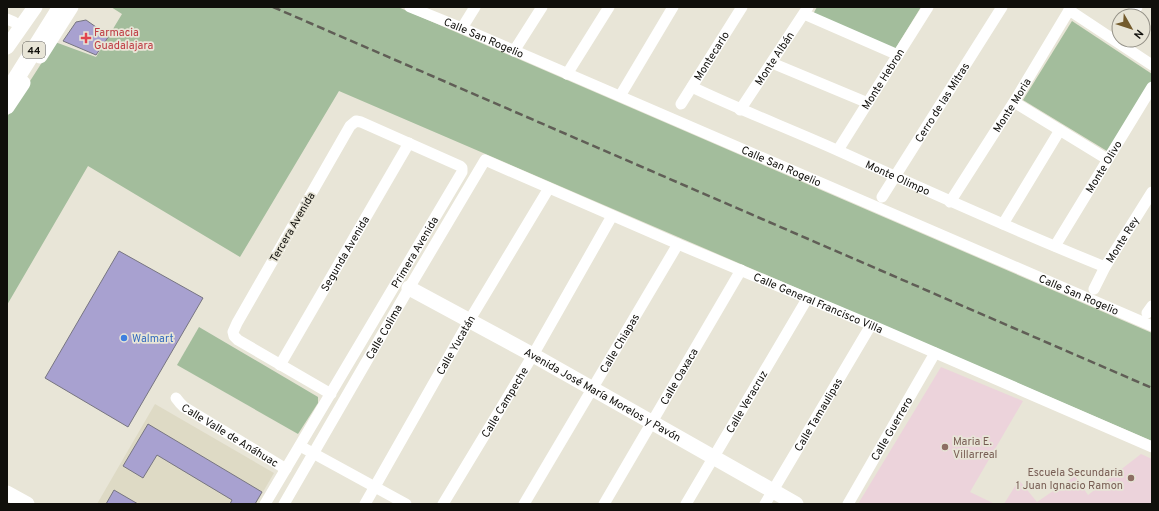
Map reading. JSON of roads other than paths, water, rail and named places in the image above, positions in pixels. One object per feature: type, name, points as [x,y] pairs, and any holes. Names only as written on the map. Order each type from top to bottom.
[{"type":"main road","name":"44","points":[[7,70],[47,7]]},
{"type":"main road","name":"44","points":[[7,93],[61,7]]},
{"type":"street","points":[[7,48],[35,7]]},
{"type":"street","points":[[7,107],[71,7]]},
{"type":"street","name":"Calle San Rogelio","points":[[411,7],[1152,326]]},
{"type":"street","points":[[462,28],[475,7]]},
{"type":"street","points":[[514,51],[542,7]]},
{"type":"street","points":[[567,74],[609,7]]},
{"type":"street","points":[[620,96],[673,7]]},
{"type":"street","name":"Montecarlo","points":[[681,104],[742,7]]},
{"type":"street","name":"Monte Hebron","points":[[838,150],[928,7]]},
{"type":"street","name":"Cerro de las Mitras","points":[[882,197],[1002,7]]},
{"type":"street","points":[[1070,9],[1111,34]]},
{"type":"street","name":"Monte Moria","points":[[950,202],[1014,102],[1070,9]]},
{"type":"street","points":[[806,11],[898,55]]},
{"type":"street","name":"Monte Albán","points":[[740,110],[806,11]]},
{"type":"street","points":[[1130,48],[1152,65]]},
{"type":"street","points":[[772,63],[868,104]]},
{"type":"street","name":"Monte Olimpo","points":[[692,87],[740,110],[838,150],[950,202],[1105,267]]},
{"type":"street","name":"Monte Olivo","points":[[1055,246],[1152,87]]},
{"type":"street","points":[[1014,102],[1107,159]]},
{"type":"street","name":"Tercera Avenida","points":[[280,365],[238,340],[234,336],[234,327],[350,126],[356,121],[361,122],[409,143]]},
{"type":"street","points":[[1004,224],[1060,130]]},
{"type":"street","name":"Primera Avenida","points":[[265,504],[460,176],[462,170],[460,166],[409,143]]},
{"type":"street","name":"Segunda Avenida","points":[[280,365],[409,143]]},
{"type":"street","name":"Calle General Francisco Villa","points":[[484,160],[1152,447]]},
{"type":"street","name":"Calle Colima","points":[[284,504],[408,288],[484,160]]},
{"type":"street","name":"Calle Yucatán","points":[[365,504],[469,321],[549,188]]},
{"type":"street","name":"Monte Rey","points":[[1094,289],[1105,267],[1152,192]]},
{"type":"street","name":"Calle Campeche","points":[[443,504],[533,355],[612,216]]},
{"type":"street","name":"Calle Chiapas","points":[[524,504],[678,244]]},
{"type":"street","name":"Calle Oaxaca","points":[[604,504],[741,270]]},
{"type":"street","name":"Avenida José María Morelos y Pavón","points":[[408,288],[533,355],[713,457],[769,498],[796,504]]},
{"type":"street","name":"Calle Veracruz","points":[[686,504],[807,299]]},
{"type":"street","name":"Calle Tamaulipas","points":[[769,498],[871,325]]},
{"type":"street","name":"Calle Guerrero","points":[[848,504],[935,353]]},
{"type":"street","points":[[280,365],[331,394]]},
{"type":"street","name":"Calle Valle de Anáhuac","points":[[176,398],[184,407],[286,469]]},
{"type":"street","points":[[300,446],[406,504]]},
{"type":"street","points":[[7,493],[27,504]]},
{"type":"railway","points":[[273,7],[1152,388]]},
{"type":"place","name":"Farmacia Guadalajara","points":[[86,38]]},
{"type":"place","name":"Walmart","points":[[124,338]]},
{"type":"place","name":"Maria E. Villarreal","points":[[945,447]]},
{"type":"place","name":"Escuela Secundaria 1 Juan Ignacio Ramon","points":[[1131,478]]}]
